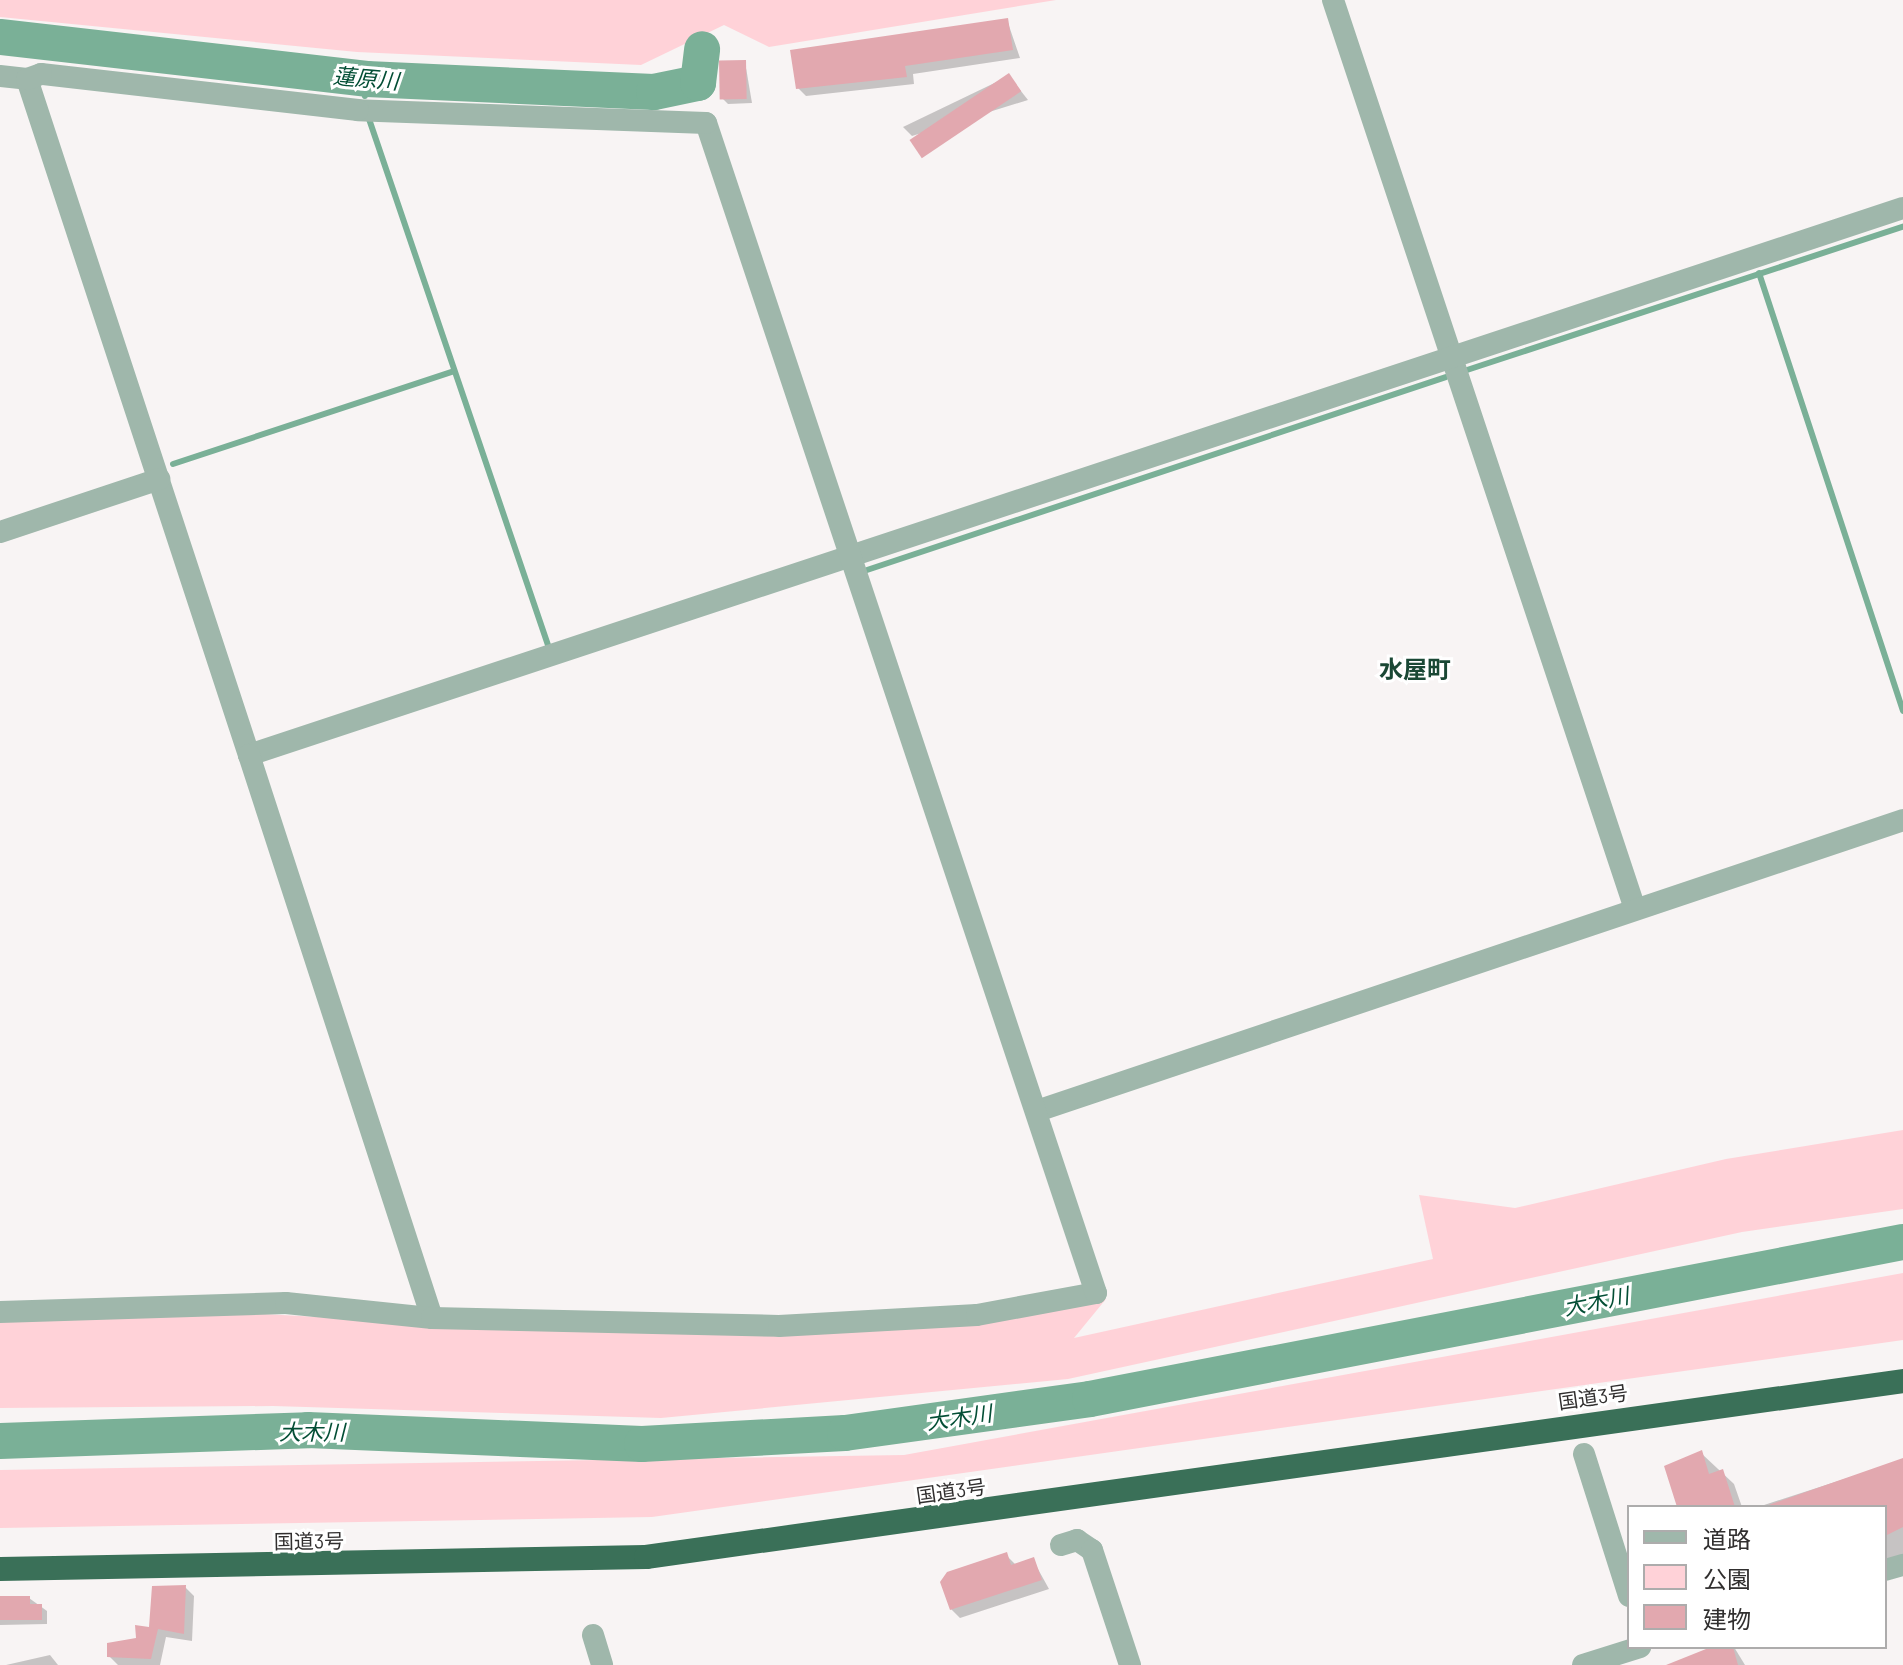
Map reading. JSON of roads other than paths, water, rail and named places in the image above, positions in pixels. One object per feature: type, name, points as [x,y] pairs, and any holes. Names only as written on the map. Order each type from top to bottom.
[{"type":"highway","name":"国道3号","points":[[0,1569],[646,1557],[1903,1381]]},
{"type":"street","points":[[1333,0],[1449,357],[1635,909]]},
{"type":"street","points":[[0,76],[27,79],[41,74],[358,110],[706,123],[1096,1293],[977,1315],[779,1326],[432,1318],[272,1303],[0,1312]]},
{"type":"street","points":[[27,79],[432,1318]]},
{"type":"street","points":[[249,755],[1903,208]]},
{"type":"street","points":[[0,532],[159,479]]},
{"type":"street","points":[[1037,1111],[1903,820]]},
{"type":"street","points":[[1584,1454],[1627,1590]]},
{"type":"street","points":[[1061,1545],[1077,1540],[1092,1550],[1130,1665]]},
{"type":"street","points":[[593,1635],[602,1665]]},
{"type":"street","points":[[1583,1665],[1636,1649]]},
{"type":"waterway","name":"蓮原川","points":[[0,37],[367,79],[654,92],[698,83],[702,49]]},
{"type":"waterway","points":[[365,96],[367,79]]},
{"type":"waterway","points":[[698,83],[710,84]]},
{"type":"waterway","points":[[368,116],[548,645]]},
{"type":"waterway","points":[[1467,370],[1903,227]]},
{"type":"waterway","points":[[1759,273],[1903,711]]},
{"type":"waterway","points":[[173,464],[454,371]]},
{"type":"waterway","points":[[867,570],[1446,377]]},
{"type":"waterway","name":"大木川","points":[[0,1441],[308,1430],[642,1444],[845,1433],[1090,1399],[1903,1242]]},
{"type":"district","name":"水屋町","points":[[1415,669]]}]
